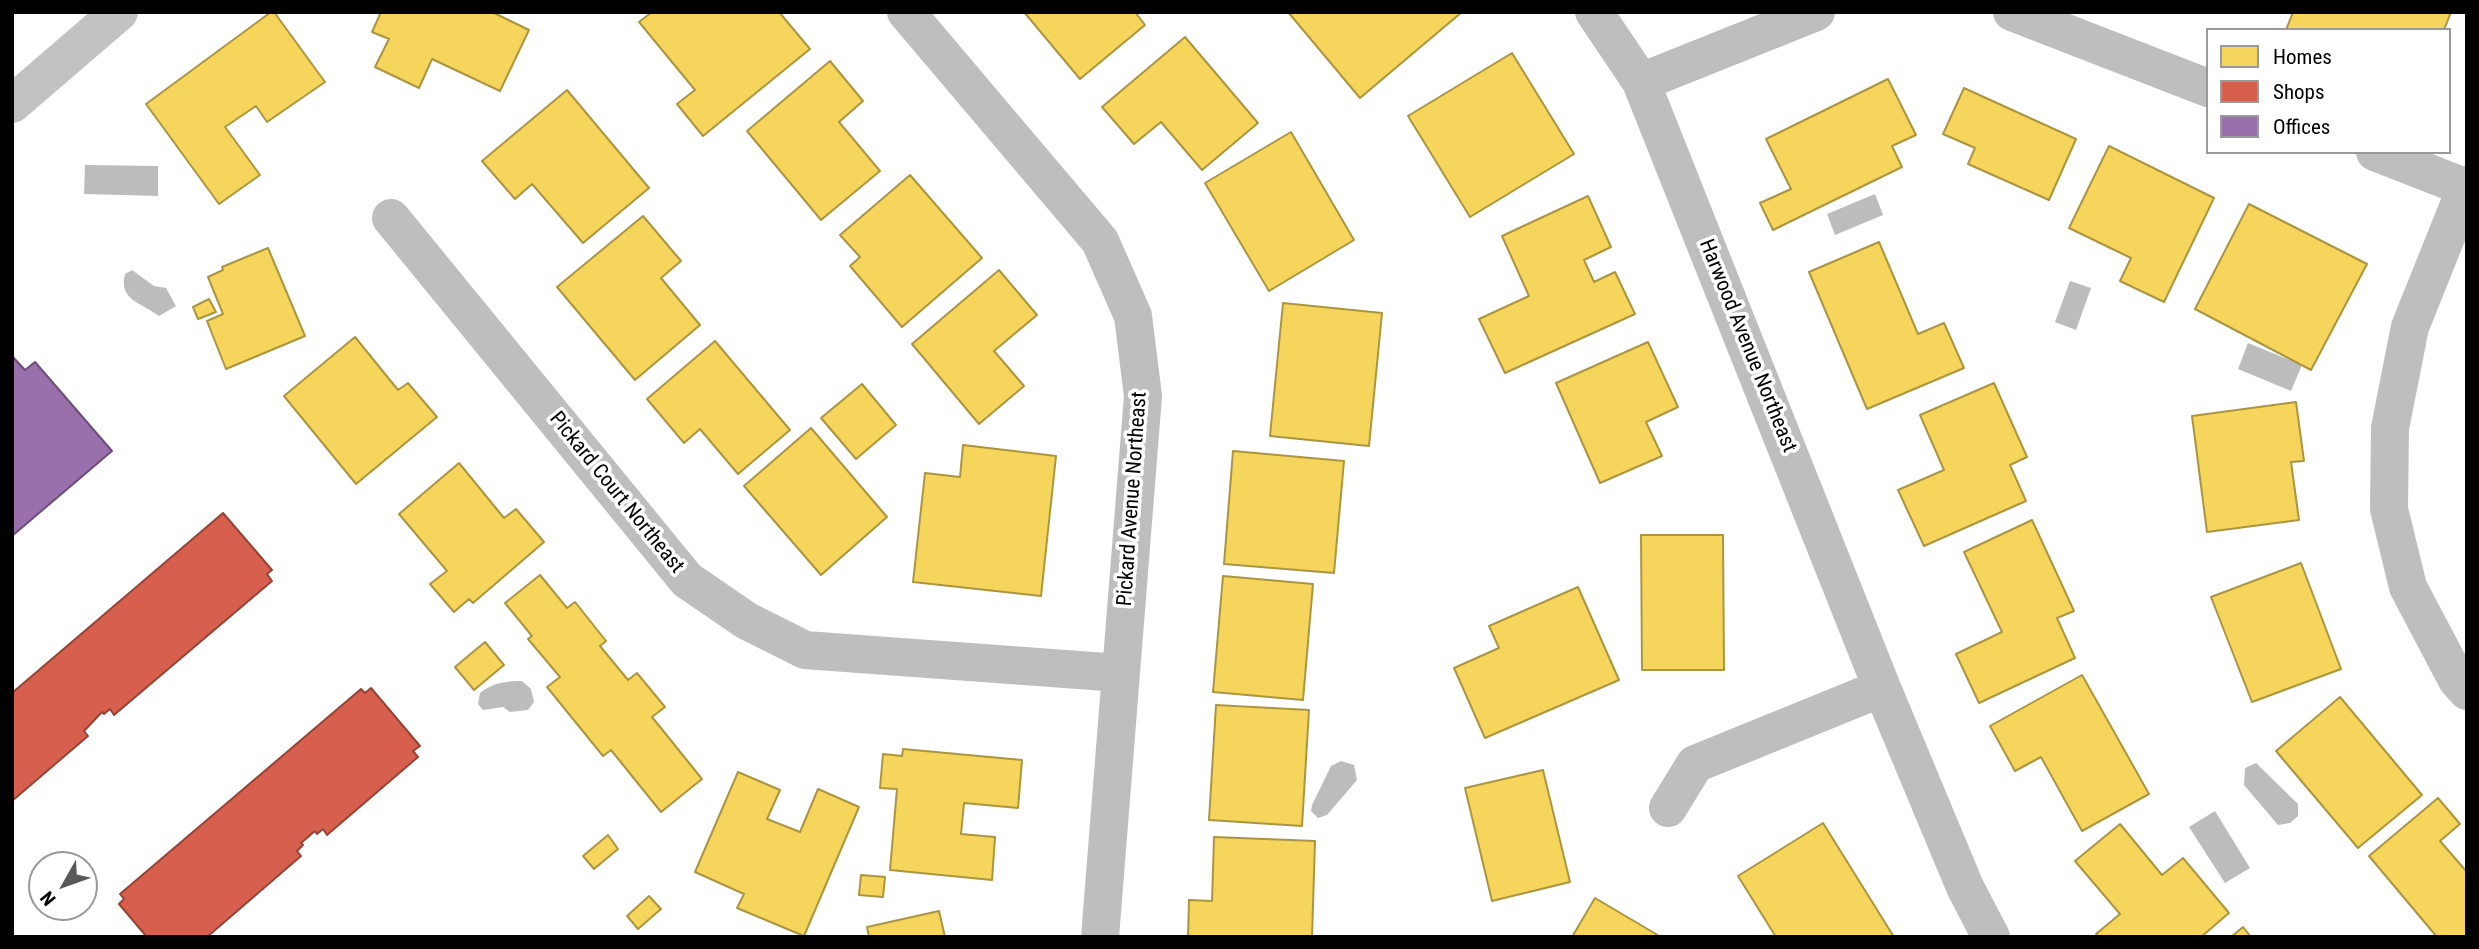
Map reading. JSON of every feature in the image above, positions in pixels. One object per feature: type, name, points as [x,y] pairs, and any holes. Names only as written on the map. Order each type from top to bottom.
[{"type":"main road","points":[[12,104],[119,12]]},
{"type":"street","name":"Pickard Avenue Northeast","points":[[906,12],[1100,241],[1133,316],[1143,396],[1100,937]]},
{"type":"street","name":"Harwood Avenue Northeast","points":[[1594,12],[1641,82],[1882,688],[1965,887],[1991,937]]},
{"type":"street","points":[[1641,82],[1816,12]]},
{"type":"street","points":[[2012,12],[2206,87]]},
{"type":"street","points":[[2380,154],[2467,187],[2410,327],[2389,428],[2389,509],[2407,587],[2457,680],[2467,691]]},
{"type":"street","name":"Pickard Court Northeast","points":[[391,218],[687,580],[747,621],[805,650],[1120,673]]},
{"type":"street","points":[[1668,808],[1695,764],[1882,688]]},
{"type":"shaded area","points":[[85,165],[158,166],[158,196],[84,194]]},
{"type":"shaded area","points":[[1875,194],[1883,215],[1835,235],[1827,214]]},
{"type":"shaded area","points":[[132,270],[154,286],[166,288],[176,306],[159,316],[133,300],[125,290],[124,283],[125,274]]},
{"type":"shaded area","points":[[2070,281],[2091,288],[2076,330],[2055,322]]},
{"type":"shaded area","points":[[2248,343],[2302,365],[2291,391],[2238,369]]},
{"type":"shaded area","points":[[522,681],[531,689],[534,702],[528,710],[510,712],[503,707],[483,710],[478,704],[480,693],[489,687]]},
{"type":"shaded area","points":[[1341,761],[1354,765],[1357,780],[1327,815],[1318,818],[1311,811],[1312,805],[1331,766]]},
{"type":"shaded area","points":[[2256,763],[2298,804],[2298,816],[2290,823],[2278,825],[2244,785],[2245,768]]},
{"type":"shaded area","points":[[2215,811],[2250,868],[2225,883],[2189,827]]},
{"type":"building: Homes","points":[[274,12],[325,82],[267,122],[256,106],[225,127],[260,175],[219,204],[146,104]]},
{"type":"building: Homes","points":[[381,12],[492,12],[529,30],[500,91],[432,59],[419,88],[375,67],[389,39],[372,32]]},
{"type":"building: Homes","points":[[652,12],[779,12],[810,49],[703,136],[677,104],[695,90],[639,22]]},
{"type":"building: Homes","points":[[1024,12],[1135,12],[1145,25],[1080,79]]},
{"type":"building: Homes","points":[[1288,12],[1462,12],[1360,98]]},
{"type":"building: Homes","points":[[2293,12],[2451,12],[2445,28],[2287,28]]},
{"type":"building: Homes","points":[[1185,37],[1258,123],[1202,170],[1161,122],[1134,144],[1102,107]]},
{"type":"building: Homes","points":[[1512,53],[1574,154],[1470,217],[1408,116]]},
{"type":"building: Homes","points":[[830,61],[863,101],[839,122],[880,171],[821,220],[747,131]]},
{"type":"building: Homes","points":[[1888,79],[1916,135],[1892,146],[1902,167],[1773,230],[1760,203],[1791,189],[1766,139]]},
{"type":"building: Homes","points":[[1964,88],[2076,139],[2049,200],[1968,164],[1975,148],[1943,134]]},
{"type":"building: Homes","points":[[567,90],[649,188],[583,243],[532,184],[515,199],[482,161]]},
{"type":"building: Homes","points":[[1291,132],[1354,240],[1269,291],[1205,183]]},
{"type":"building: Homes","points":[[2109,146],[2214,198],[2164,302],[2120,281],[2131,258],[2069,228]]},
{"type":"building: Homes","points":[[910,175],[982,258],[902,327],[850,266],[860,257],[840,235]]},
{"type":"building: Homes","points":[[1588,196],[1611,247],[1584,260],[1594,282],[1615,272],[1635,314],[1505,373],[1479,319],[1529,296],[1502,236]]},
{"type":"building: Homes","points":[[2249,204],[2367,264],[2311,370],[2195,309]]},
{"type":"building: Homes","points":[[643,216],[681,261],[661,278],[700,325],[635,380],[557,287]]},
{"type":"building: Homes","points":[[1879,242],[1918,334],[1944,323],[1964,368],[1867,409],[1809,272]]},
{"type":"building: Homes","points":[[268,248],[305,336],[226,369],[207,321],[223,314],[208,277],[223,270],[222,267]]},
{"type":"building: Homes","points":[[999,270],[1037,315],[994,351],[1024,386],[979,424],[912,344]]},
{"type":"building: Homes","points":[[209,299],[216,312],[198,319],[193,307]]},
{"type":"building: Homes","points":[[1283,303],[1382,313],[1369,446],[1270,436]]},
{"type":"building: Homes","points":[[355,337],[398,390],[408,383],[437,417],[356,484],[284,396]]},
{"type":"building: Homes","points":[[715,341],[790,430],[738,474],[700,429],[684,443],[647,399]]},
{"type":"building: Homes","points":[[1648,342],[1678,407],[1646,422],[1662,456],[1600,483],[1556,383]]},
{"type":"building: Homes","points":[[1994,383],[2027,457],[2010,465],[2026,501],[1924,546],[1898,490],[1944,470],[1920,415]]},
{"type":"building: Homes","points":[[862,384],[896,425],[856,459],[821,418]]},
{"type":"building: Homes","points":[[2296,402],[2304,461],[2291,462],[2299,520],[2207,532],[2192,416]]},
{"type":"building: Homes","points":[[811,428],[887,517],[821,575],[744,486]]},
{"type":"building: Homes","points":[[963,445],[1056,456],[1041,596],[913,582],[925,473],[960,477]]},
{"type":"building: Homes","points":[[1233,451],[1344,461],[1334,573],[1224,564]]},
{"type":"building: Homes","points":[[459,463],[504,518],[516,509],[544,542],[473,603],[469,599],[454,612],[430,584],[447,571],[399,514]]},
{"type":"building: Homes","points":[[2032,520],[2074,611],[2057,618],[2075,658],[1979,703],[1956,654],[2002,632],[1964,552]]},
{"type":"building: Homes","points":[[1641,535],[1723,535],[1724,670],[1642,670]]},
{"type":"building: Homes","points":[[2301,563],[2341,669],[2252,702],[2211,597]]},
{"type":"building: Homes","points":[[540,575],[567,608],[575,602],[606,641],[600,646],[628,680],[637,673],[665,707],[652,717],[702,779],[661,812],[611,750],[603,756],[547,687],[560,677],[528,639],[532,636],[505,603]]},
{"type":"building: Homes","points":[[1223,576],[1313,584],[1303,700],[1213,692]]},
{"type":"building: Homes","points":[[1578,587],[1619,680],[1485,738],[1454,668],[1499,648],[1489,626]]},
{"type":"building: Homes","points":[[485,642],[504,665],[474,690],[455,667]]},
{"type":"building: Homes","points":[[2082,675],[2149,794],[2082,831],[2041,757],[2015,771],[1990,726]]},
{"type":"building: Homes","points":[[2340,697],[2422,795],[2358,848],[2276,751]]},
{"type":"building: Homes","points":[[1216,705],[1309,710],[1302,826],[1209,820]]},
{"type":"building: Homes","points":[[903,749],[1022,760],[1018,808],[964,803],[961,834],[995,837],[992,880],[890,870],[897,789],[880,788],[883,754],[902,756]]},
{"type":"building: Homes","points":[[1543,770],[1570,882],[1492,901],[1465,788]]},
{"type":"building: Homes","points":[[738,772],[780,790],[767,819],[800,832],[818,789],[859,807],[804,936],[737,908],[744,894],[695,872]]},
{"type":"building: Homes","points":[[2438,798],[2460,824],[2440,841],[2467,872],[2467,937],[2437,937],[2369,856]]},
{"type":"building: Homes","points":[[1823,823],[1894,937],[1776,937],[1738,876]]},
{"type":"building: Homes","points":[[2120,824],[2162,875],[2183,858],[2229,913],[2201,937],[2099,937],[2096,934],[2120,914],[2075,861]]},
{"type":"building: Homes","points":[[608,835],[618,849],[594,869],[583,856]]},
{"type":"building: Homes","points":[[1214,837],[1315,841],[1312,937],[1188,937],[1189,900],[1212,901]]},
{"type":"building: Homes","points":[[861,875],[885,877],[883,897],[859,895]]},
{"type":"building: Homes","points":[[649,896],[661,909],[638,929],[627,916]]},
{"type":"building: Homes","points":[[1595,898],[1661,937],[1572,937]]},
{"type":"building: Homes","points":[[939,911],[945,937],[869,937],[867,927]]},
{"type":"building: Homes","points":[[2243,927],[2251,937],[2231,937]]},
{"type":"building: Shops","points":[[223,513],[272,570],[267,574],[272,581],[114,715],[110,709],[104,714],[102,712],[84,731],[88,736],[12,801],[12,693]]},
{"type":"building: Shops","points":[[371,688],[420,746],[413,751],[418,757],[327,835],[323,829],[317,834],[315,831],[301,843],[303,845],[297,851],[301,856],[207,937],[147,937],[119,904],[124,899],[120,894],[361,689],[365,693]]},
{"type":"building: Offices","points":[[12,356],[25,370],[35,362],[112,451],[12,536]]}]
